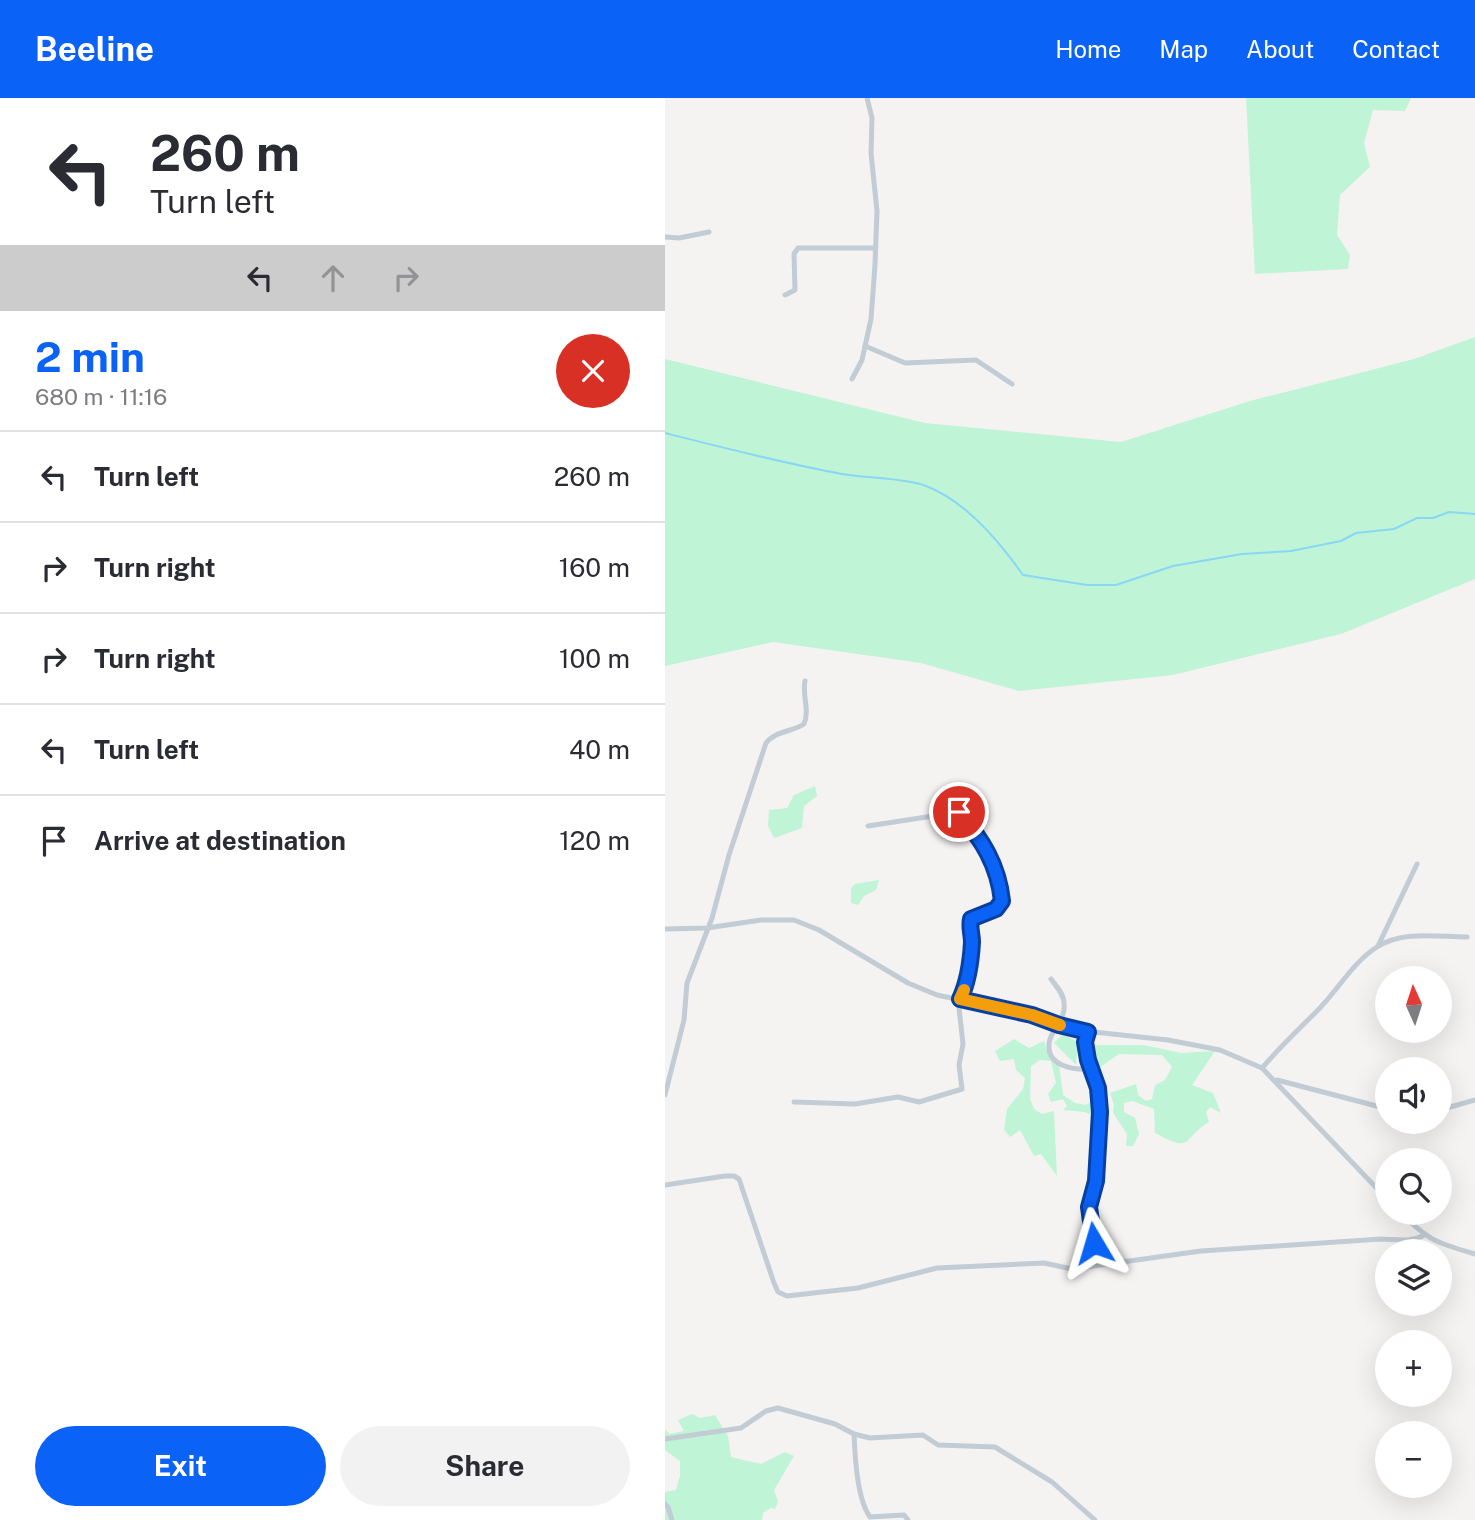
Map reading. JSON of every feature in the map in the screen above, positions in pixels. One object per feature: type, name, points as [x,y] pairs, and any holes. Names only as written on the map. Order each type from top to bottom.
[{"type":"street","points":[[852,379],[862,360],[871,319],[877,211],[871,153],[873,123],[867,98]]},
{"type":"street","points":[[665,237],[679,238],[709,232]]},
{"type":"street","points":[[785,295],[795,290],[794,254],[798,248],[875,248]]},
{"type":"street","points":[[865,346],[905,363],[976,360],[1012,384]]},
{"type":"street","points":[[665,1095],[684,1020],[687,983],[765,743],[774,735],[801,726],[806,720],[803,697],[805,681]]},
{"type":"street","points":[[794,1102],[855,1104],[898,1097],[919,1102],[962,1089],[959,1069],[963,1044],[960,999],[967,981],[972,942],[970,923],[971,919],[996,909],[1002,901],[992,859],[975,831],[959,812],[868,826]]},
{"type":"street","points":[[1262,1068],[1292,1033],[1317,1011],[1351,971],[1378,946],[1417,864]]},
{"type":"street","points":[[665,929],[707,928],[761,920],[794,920],[812,926],[908,983],[937,995],[1032,1015],[1088,1032],[1168,1040],[1220,1050],[1262,1068],[1375,1186]]},
{"type":"street","points":[[1378,946],[1399,939],[1431,934],[1467,937]]},
{"type":"street","points":[[1051,979],[1064,999],[1064,1016],[1049,1042],[1050,1050],[1063,1066],[1074,1070],[1091,1069]]},
{"type":"street","points":[[1088,1032],[1085,1042],[1098,1088],[1100,1112],[1096,1181],[1089,1207],[1094,1243]]},
{"type":"street","points":[[1274,1079],[1375,1106]]},
{"type":"street","points":[[1452,1107],[1475,1100]]},
{"type":"street","points":[[665,1185],[725,1176],[740,1179],[774,1283],[778,1292],[787,1296],[858,1288],[937,1268],[1044,1263],[1072,1269],[1201,1251],[1381,1239],[1408,1240],[1424,1235]]},
{"type":"street","points":[[1414,1225],[1440,1245],[1475,1254]]},
{"type":"street","points":[[665,1439],[741,1428],[766,1411],[778,1408],[835,1424],[854,1434],[870,1438],[923,1435],[938,1445],[995,1447],[1052,1482],[1095,1520]]},
{"type":"street","points":[[854,1434],[855,1463],[865,1510],[870,1517],[904,1515],[908,1520]]},
{"type":"street","points":[[665,1504],[670,1518]]},
{"type":"green space","points":[[1246,98],[1411,98],[1405,111],[1373,110],[1364,143],[1370,167],[1340,195],[1337,235],[1350,255],[1348,269],[1255,274]]},
{"type":"green space","points":[[1475,337],[1475,579],[1341,634],[1173,675],[1019,691],[921,663],[773,642],[665,666],[665,359],[925,423],[1121,442],[1250,401],[1414,359]]},
{"type":"green space","points":[[815,786],[817,796],[804,806],[802,828],[774,838],[768,826],[769,810],[787,808],[794,795]]},
{"type":"green space","points":[[879,880],[876,890],[864,896],[858,905],[851,903],[851,888],[855,884]]},
{"type":"green space","points":[[1063,1034],[1078,1042],[1076,1065],[1054,1043]]},
{"type":"green space","points":[[1014,1039],[1029,1048],[1044,1041],[1046,1049],[1059,1064],[1063,1095],[1075,1103],[1086,1105],[1094,1099],[1109,1108],[1097,1116],[1063,1110],[1067,1106],[1063,1099],[1051,1102],[1048,1094],[1056,1083],[1051,1061],[1040,1060],[1031,1066],[1030,1099],[1034,1109],[1042,1114],[1054,1111],[1057,1176],[1041,1154],[1034,1156],[1020,1130],[1010,1137],[1004,1130],[1007,1109],[1023,1089],[1025,1078],[1016,1070],[1014,1059],[1000,1061],[995,1051]]},
{"type":"green space","points":[[1094,1045],[1144,1045],[1181,1053],[1215,1051],[1192,1085],[1213,1093],[1221,1113],[1210,1107],[1206,1112],[1209,1122],[1186,1142],[1176,1143],[1155,1133],[1154,1109],[1132,1101],[1124,1103],[1124,1112],[1135,1118],[1139,1134],[1133,1146],[1126,1146],[1127,1134],[1113,1113],[1114,1105],[1110,1093],[1136,1084],[1138,1095],[1146,1101],[1152,1099],[1155,1085],[1165,1080],[1172,1067],[1162,1055],[1119,1054],[1093,1072],[1091,1057]]},
{"type":"green space","points":[[692,1414],[700,1418],[715,1415],[728,1436],[731,1457],[761,1464],[785,1452],[794,1456],[774,1490],[778,1502],[775,1509],[771,1508],[763,1513],[762,1520],[665,1520],[665,1492],[676,1490],[680,1461],[665,1450],[665,1429],[670,1434],[684,1431],[678,1420]]},
{"type":"waterway","points":[[665,433],[820,470],[908,481],[926,486],[955,501],[981,523],[1023,575],[1087,585],[1116,585],[1173,566],[1242,554],[1291,551],[1341,541],[1356,533],[1394,529],[1417,518],[1433,518],[1449,512],[1475,514]]},
{"type":"slow traffic","points":[[964,990],[960,999],[1032,1015],[1060,1025]]},
{"type":"route","points":[[959,812],[975,831],[992,859],[1002,901],[996,909],[971,919],[972,942],[967,981],[960,999],[1032,1015],[1088,1032],[1085,1042],[1098,1088],[1100,1112],[1096,1181],[1089,1207],[1094,1243]]}]
